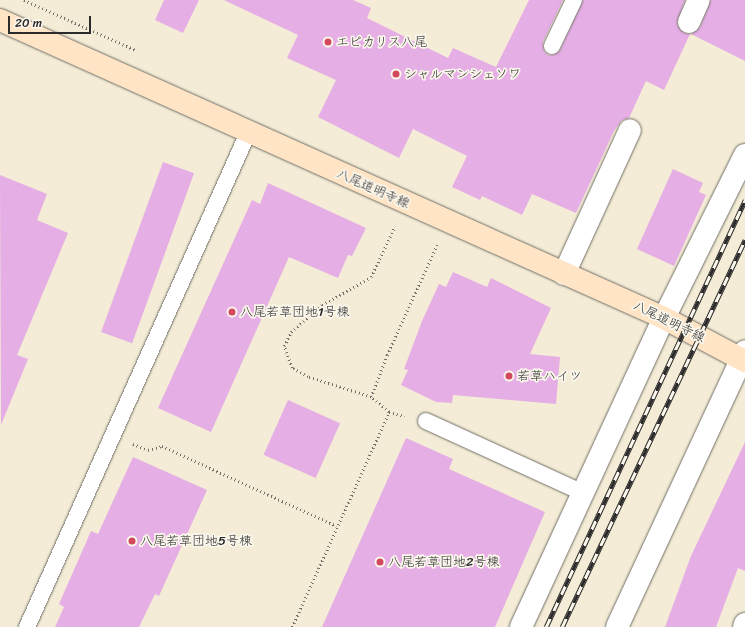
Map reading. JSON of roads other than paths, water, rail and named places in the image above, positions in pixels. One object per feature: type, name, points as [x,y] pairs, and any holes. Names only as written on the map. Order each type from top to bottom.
[{"type":"main road","name":"八尾道明寺線","points":[[0,20],[248,133],[664,318],[744,357]]},
{"type":"street","points":[[689,22],[699,0]]},
{"type":"street","points":[[564,274],[630,130]]},
{"type":"street","points":[[521,627],[664,318],[745,154]]},
{"type":"street","points":[[617,627],[744,357]]},
{"type":"lane","points":[[552,46],[574,0]]},
{"type":"lane","points":[[27,627],[248,133]]},
{"type":"lane","points":[[426,421],[583,493]]},
{"type":"railway","points":[[546,627],[745,200]]},
{"type":"railway","points":[[562,627],[745,240]]},
{"type":"place","name":"エピカリス八尾","points":[[328,42]]},
{"type":"place","name":"シャルマンシェソワ","points":[[396,74]]},
{"type":"place","name":"八尾若草団地1号棟","points":[[232,312]]},
{"type":"place","name":"若草ハイツ","points":[[509,376]]},
{"type":"place","name":"八尾若草団地5号棟","points":[[132,541]]},
{"type":"place","name":"八尾若草団地2号棟","points":[[380,562]]}]
